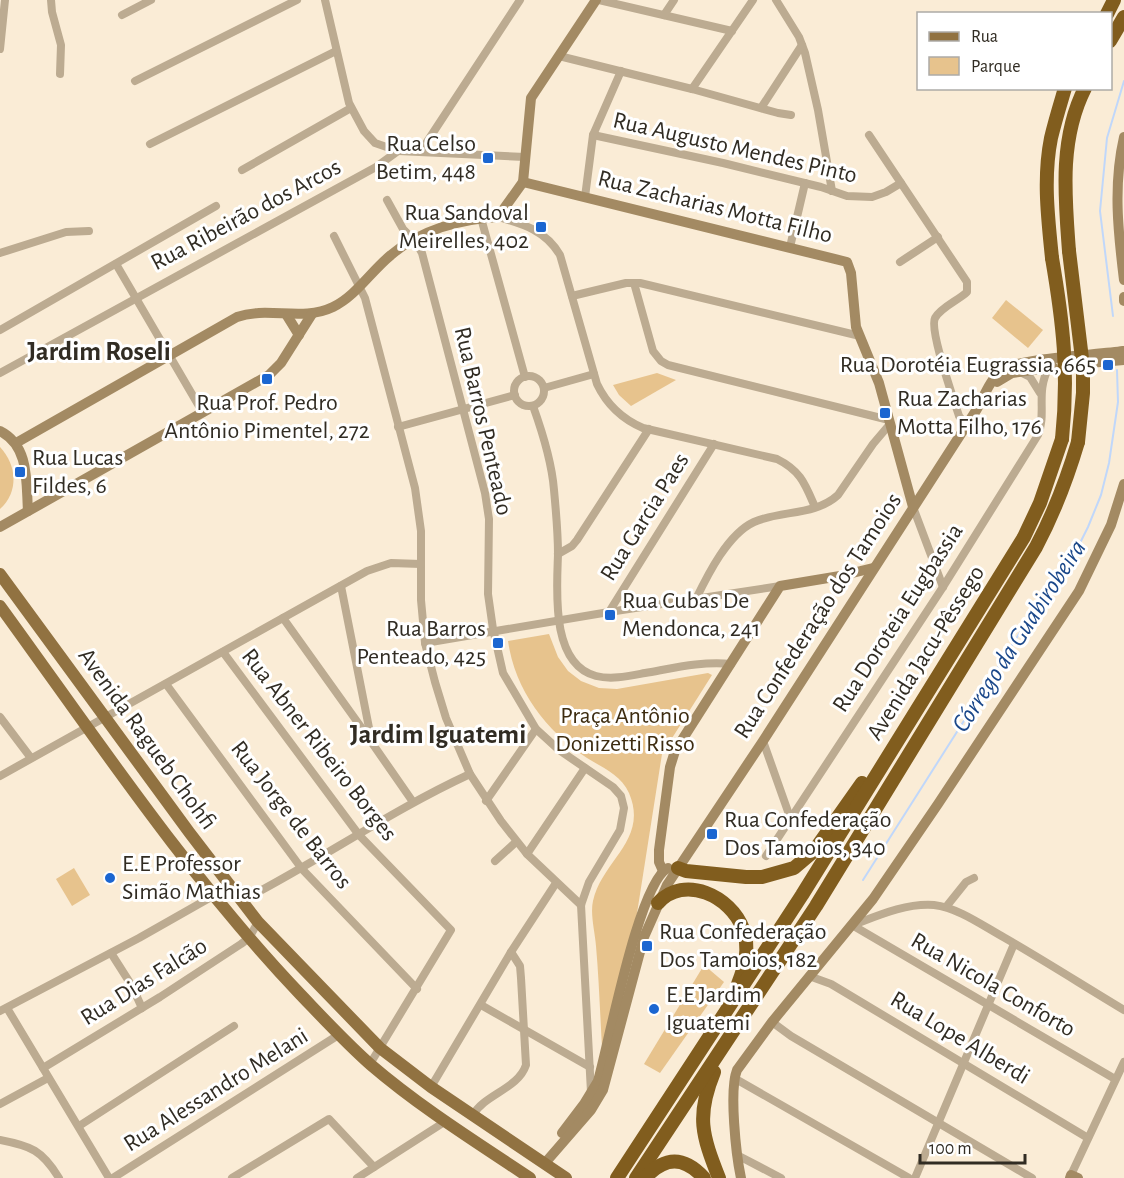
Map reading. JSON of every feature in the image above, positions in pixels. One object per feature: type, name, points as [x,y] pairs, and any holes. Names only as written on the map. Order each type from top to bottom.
[{"type":"highway","points":[[1112,38],[1124,17]]},
{"type":"highway","name":"Avenida Jacu-Pêssego","points":[[617,1178],[728,1009],[892,751],[1024,537],[1040,503],[1062,439],[1066,402],[1063,323],[1052,258],[1047,202],[1047,171],[1051,139],[1064,90]]},
{"type":"highway","name":"Avenida Jacu-Pêssego","points":[[636,1178],[822,897],[1036,548],[1061,494],[1078,442],[1083,393],[1083,368],[1065,201],[1069,133],[1084,90]]},
{"type":"highway","points":[[670,872],[686,871],[762,877],[794,868],[814,851],[871,771],[892,751]]},
{"type":"highway","points":[[670,872],[718,899],[732,911],[743,928],[746,957],[728,1009]]},
{"type":"highway","points":[[658,903],[666,894],[676,890],[702,891]]},
{"type":"highway","points":[[719,1178],[704,1138],[702,1121],[707,1090],[722,1050]]},
{"type":"highway","points":[[645,1178],[661,1164],[672,1161],[683,1162],[704,1178]]},
{"type":"main road","points":[[16,443],[237,316],[258,312],[312,314],[335,306],[360,286],[391,255],[414,239],[430,231],[480,218],[498,217],[523,182],[531,98],[597,0]]},
{"type":"main road","points":[[1124,137],[1116,202],[1124,280]]},
{"type":"main road","name":"Rua Zacharias Motta Filho","points":[[523,182],[847,262],[851,273],[854,316],[879,384],[913,507]]},
{"type":"main road","points":[[286,314],[299,335]]},
{"type":"main road","points":[[0,527],[269,375],[281,363],[312,314]]},
{"type":"main road","name":"Rua Confederação dos Tamoios","points":[[991,385],[1019,372],[1124,354]]},
{"type":"main road","name":"Rua Confederação dos Tamoios","points":[[542,1161],[591,1110],[603,1090],[644,937],[670,872],[763,741],[994,378],[1004,369],[1015,364],[1124,354]]},
{"type":"main road","points":[[0,431],[16,443],[22,453],[28,511]]},
{"type":"main road","points":[[741,1178],[737,1155],[734,1078],[737,1070],[772,1022],[873,899],[1079,591],[1111,525],[1124,484]]},
{"type":"main road","points":[[670,872],[659,862],[659,850],[670,766],[675,751],[780,586],[873,568]]},
{"type":"main road","name":"Avenida Ragueb Chohfi","points":[[0,574],[258,922],[381,1048],[431,1087],[566,1178]]},
{"type":"main road","name":"Avenida Ragueb Chohfi","points":[[0,606],[213,896],[249,938],[370,1064],[446,1121],[530,1178]]},
{"type":"main road","name":"Rua Confederação dos Tamoios","points":[[542,1161],[592,1094],[601,1069],[641,915],[656,881],[670,872]]},
{"type":"main road","points":[[400,1088],[424,1094],[431,1087]]},
{"type":"street","points":[[0,49],[5,0]]},
{"type":"street","points":[[51,0],[61,45],[60,74]]},
{"type":"street","points":[[122,15],[151,0]]},
{"type":"street","points":[[135,81],[297,0]]},
{"type":"street","points":[[325,0],[351,108],[369,138],[382,147],[398,151],[525,157]]},
{"type":"street","points":[[421,151],[520,0]]},
{"type":"street","points":[[597,0],[732,31]]},
{"type":"street","points":[[664,15],[674,0]]},
{"type":"street","points":[[692,89],[753,0]]},
{"type":"street","points":[[776,0],[802,45],[818,110],[832,191]]},
{"type":"street","points":[[761,108],[802,45]]},
{"type":"street","points":[[150,144],[336,51]]},
{"type":"street","points":[[559,56],[791,115]]},
{"type":"street","points":[[585,196],[593,135],[621,71]]},
{"type":"street","points":[[242,170],[351,108]]},
{"type":"street","name":"Rua Augusto Mendes Pinto","points":[[593,135],[805,183],[847,196],[872,197],[901,183]]},
{"type":"street","points":[[869,135],[965,277],[969,287],[960,299],[938,314],[933,323],[938,348],[959,417],[966,425]]},
{"type":"street","name":"Rua Ribeirão dos Arcos","points":[[0,373],[376,167],[398,151]]},
{"type":"street","points":[[790,247],[805,183]]},
{"type":"street","name":"Rua Barros Penteado","points":[[387,200],[403,229],[414,239],[422,253],[478,459],[489,519],[488,594],[493,631],[503,673],[536,729],[559,750],[613,787],[621,796],[624,808],[620,830],[589,882],[581,905],[592,1094]]},
{"type":"street","points":[[0,330],[216,206]]},
{"type":"street","points":[[498,217],[540,231],[554,244],[560,255],[594,374],[603,396],[614,410],[634,424],[649,429],[777,459],[797,471],[815,507]]},
{"type":"street","points":[[480,218],[525,377]]},
{"type":"street","points":[[0,253],[66,232],[89,231]]},
{"type":"street","points":[[334,236],[364,298],[420,514],[421,600],[425,643],[441,703],[470,774],[486,801],[516,842],[581,905]]},
{"type":"street","points":[[900,262],[938,237]]},
{"type":"street","points":[[116,264],[203,413]]},
{"type":"street","points":[[572,296],[634,283],[860,336]]},
{"type":"street","points":[[634,283],[653,351],[657,358],[668,365],[889,422],[838,495],[831,501],[755,521],[745,527],[727,546],[696,599]]},
{"type":"street","name":"Rua Doroteia Eugbassia","points":[[766,856],[943,586],[1038,435],[1041,424],[1041,394],[1044,377],[1049,367]]},
{"type":"street","points":[[1019,372],[1029,377],[1041,394]]},
{"type":"street","points":[[544,388],[594,374]]},
{"type":"street","points":[[525,377],[535,378],[544,388],[542,399],[533,406],[522,405],[514,395],[516,384],[525,377]]},
{"type":"street","points":[[398,427],[514,395]]},
{"type":"street","points":[[533,406],[554,487],[559,620],[566,648],[572,659],[580,668],[595,676],[624,677],[698,663],[731,664]]},
{"type":"street","points":[[558,554],[572,546],[577,540],[649,429]]},
{"type":"street","name":"Rua Garcia Paes","points":[[609,612],[714,444]]},
{"type":"street","name":"Rua Zacharias Motta Filho","points":[[913,507],[943,586]]},
{"type":"street","points":[[0,776],[341,586],[383,565],[402,562],[421,564]]},
{"type":"street","points":[[341,586],[372,743]]},
{"type":"street","points":[[425,643],[780,586]]},
{"type":"street","points":[[283,618],[413,802]]},
{"type":"street","name":"Rua Abner Ribeiro Borges","points":[[223,652],[358,835],[451,930],[417,990],[370,1064]]},
{"type":"street","name":"Rua Jorge de Barros","points":[[166,684],[302,869],[417,990]]},
{"type":"street","points":[[0,717],[31,758]]},
{"type":"street","points":[[486,801],[536,729]]},
{"type":"street","points":[[763,741],[790,820]]},
{"type":"street","points":[[527,854],[585,768]]},
{"type":"street","points":[[241,901],[302,869],[413,802],[470,774]]},
{"type":"street","points":[[495,861],[516,842]]},
{"type":"street","points":[[946,907],[966,882],[974,878]]},
{"type":"street","points":[[431,1087],[556,883]]},
{"type":"street","points":[[111,1178],[4,1009],[213,896]]},
{"type":"street","points":[[873,899],[878,909],[884,913]]},
{"type":"street","points":[[852,925],[884,913],[913,906],[946,907],[974,920],[1124,1010]]},
{"type":"street","name":"Rua Dias Falcão","points":[[43,1068],[142,1008],[249,938],[258,922]]},
{"type":"street","name":"Rua Nicola Conforto","points":[[852,925],[1115,1079]]},
{"type":"street","points":[[915,1178],[1014,944]]},
{"type":"street","points":[[473,1115],[478,1106],[515,1080],[525,1069],[525,1030],[520,966],[512,952]]},
{"type":"street","points":[[111,953],[132,986],[142,1008]]},
{"type":"street","name":"Rua Lope Alberdi","points":[[809,976],[831,984],[1088,1138]]},
{"type":"street","points":[[481,1005],[590,1067]]},
{"type":"street","points":[[772,1022],[798,1040],[1032,1178]]},
{"type":"street","points":[[79,1126],[234,1026]]},
{"type":"street","name":"Rua Alessandro Melani","points":[[111,1178],[340,1034]]},
{"type":"street","points":[[1073,1177],[1088,1138],[1124,1062]]},
{"type":"street","points":[[0,1104],[48,1078]]},
{"type":"street","points":[[734,1078],[909,1178]]},
{"type":"street","points":[[232,1178],[329,1119],[374,1167]]},
{"type":"street","points":[[357,1178],[446,1121]]},
{"type":"street","points":[[0,1140],[22,1144],[37,1152],[59,1178]]},
{"type":"street","points":[[737,1155],[781,1178]]},
{"type":"green space","points":[[1006,300],[1043,330],[1028,348],[992,318]]},
{"type":"green space","points":[[657,373],[676,380],[631,406],[619,395],[613,385]]},
{"type":"green space","points":[[0,447],[10,462],[14,478],[10,495],[0,509]]},
{"type":"green space","name":"Praça Antônio Donizetti Risso","points":[[549,634],[558,657],[568,671],[581,681],[599,688],[617,689],[708,673],[712,675],[662,754],[635,926],[602,1047],[592,906],[605,873],[629,837],[634,809],[629,793],[621,781],[558,735],[535,708],[525,692],[512,659],[508,641]]},
{"type":"green space","points":[[74,868],[90,895],[72,906],[56,879]]},
{"type":"green space","points":[[704,965],[724,982],[660,1073],[644,1064]]},
{"type":"waterway","name":"Córrego da Guabirobeira","points":[[1113,316],[1100,211],[1107,138],[1124,81]]},
{"type":"waterway","name":"Córrego da Guabirobeira","points":[[863,880],[1019,634],[1076,551],[1088,527],[1101,495],[1109,463],[1118,402],[1117,370]]},
{"type":"place","name":"Rua Celso Betim, 448","points":[[488,158]]},
{"type":"place","name":"Rua Sandoval Meirelles, 402","points":[[541,227]]},
{"type":"place","name":"Rua Dorotéia Eugrassia, 665","points":[[1108,365]]},
{"type":"place","name":"Rua Prof. Pedro Antônio Pimentel, 272","points":[[267,379]]},
{"type":"place","name":"Rua Zacharias Motta Filho, 176","points":[[885,413]]},
{"type":"place","name":"Rua Lucas Fildes, 6","points":[[20,472]]},
{"type":"place","name":"Rua Cubas De Mendonca, 241","points":[[610,615]]},
{"type":"place","name":"Rua Barros Penteado, 425","points":[[498,643]]},
{"type":"place","name":"Rua Confederação Dos Tamoios, 340","points":[[712,834]]},
{"type":"place","name":"E.E Professor Simão Mathias","points":[[110,878]]},
{"type":"place","name":"Rua Confederação Dos Tamoios, 182","points":[[647,946]]},
{"type":"place","name":"E.E Jardim Iguatemi","points":[[654,1009]]},
{"type":"district","name":"Jardim Roseli","points":[[99,351]]},
{"type":"district","name":"Jardim Iguatemi","points":[[438,734]]}]
